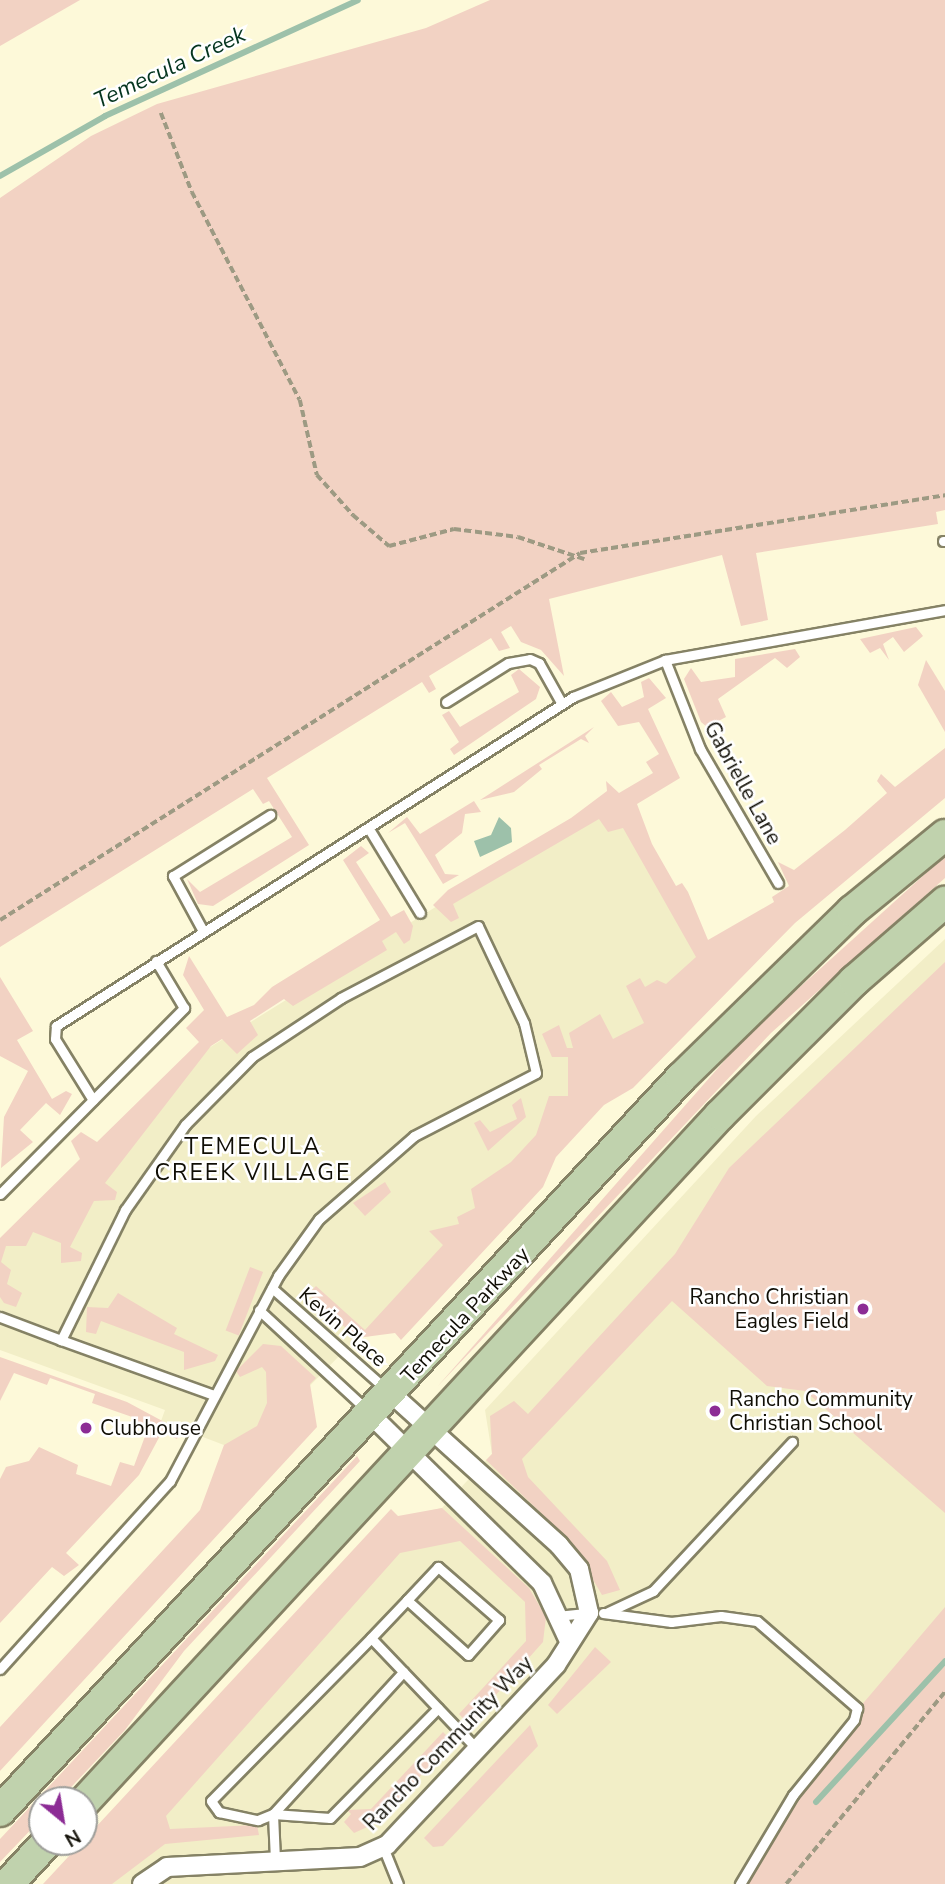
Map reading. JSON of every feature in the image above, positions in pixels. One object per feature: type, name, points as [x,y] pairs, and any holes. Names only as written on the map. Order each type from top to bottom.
[{"type":"main road","name":"Temecula Parkway","points":[[0,1811],[381,1404],[681,1078],[852,911],[945,835]]},
{"type":"main road","points":[[98,1787],[720,1115],[854,981],[945,902]]},
{"type":"main road","points":[[8,1884],[34,1856]]},
{"type":"street","points":[[381,1404],[430,1429],[579,1569],[596,1613]]},
{"type":"street","points":[[381,1404],[407,1454],[542,1583],[569,1641]]},
{"type":"street","name":"Rancho Community Way","points":[[142,1884],[167,1867],[360,1857],[383,1847],[556,1665],[569,1641],[596,1613]]},
{"type":"lane","points":[[93,1100],[53,1031],[156,961],[369,829],[562,704],[612,677],[665,660],[945,610]]},
{"type":"lane","points":[[446,702],[508,663],[530,659],[539,663],[562,704]]},
{"type":"lane","name":"Gabrielle Lane","points":[[665,660],[705,758],[778,883]]},
{"type":"lane","points":[[204,931],[173,876],[270,815]]},
{"type":"lane","points":[[369,829],[420,913]]},
{"type":"lane","points":[[0,1669],[153,1504],[259,1310],[319,1219],[386,1157],[448,1116],[536,1073],[524,1023],[478,926],[341,998],[253,1057],[223,1086],[185,1125],[125,1210],[61,1340]]},
{"type":"lane","points":[[1,1192],[184,1009],[156,961]]},
{"type":"lane","name":"Kevin Place","points":[[272,1288],[381,1404]]},
{"type":"lane","name":"Kevin Place","points":[[259,1310],[381,1404]]},
{"type":"lane","points":[[0,1317],[214,1395]]},
{"type":"lane","points":[[596,1613],[653,1591],[792,1442]]},
{"type":"lane","points":[[407,1600],[468,1655],[499,1620],[438,1567],[211,1801],[232,1818],[273,1814],[330,1818],[438,1708]]},
{"type":"lane","points":[[557,1616],[596,1613],[671,1622],[721,1616],[757,1620],[857,1707],[854,1720],[793,1795],[740,1884]]},
{"type":"lane","points":[[371,1638],[477,1749]]},
{"type":"lane","points":[[275,1860],[273,1814],[403,1672]]},
{"type":"lane","points":[[383,1847],[398,1884]]},
{"type":"path","points":[[161,113],[192,192],[300,400],[317,475],[353,515],[388,546],[454,529],[518,537],[584,559]]},
{"type":"path","points":[[0,920],[580,553],[945,495]]},
{"type":"path","points":[[786,1884],[945,1692]]},
{"type":"shaded area","points":[[0,0],[80,0],[0,46]]},
{"type":"shaded area","points":[[490,0],[945,0],[945,510],[936,512],[938,524],[756,553],[768,620],[741,626],[722,555],[549,599],[564,676],[541,650],[521,642],[511,626],[501,632],[510,648],[499,651],[491,638],[429,676],[436,689],[429,693],[422,682],[267,778],[309,845],[213,906],[198,904],[187,879],[200,892],[292,837],[269,801],[263,804],[253,789],[0,947],[0,198],[91,136],[157,104],[426,28]]},
{"type":"shaded area","points":[[916,627],[923,636],[904,652],[893,637],[883,644],[889,660],[880,648],[870,653],[860,639]]},
{"type":"shaded area","points":[[795,649],[800,657],[787,668],[775,658],[718,699],[726,717],[707,727],[701,722],[684,679],[691,668],[701,682],[735,677],[735,659]]},
{"type":"shaded area","points":[[926,660],[945,691],[945,732],[918,685]]},
{"type":"shaded area","points":[[519,669],[540,687],[536,699],[454,755],[450,749],[459,742],[442,715],[449,711],[460,727],[519,692],[511,675]]},
{"type":"shaded area","points":[[649,678],[666,698],[648,709],[680,778],[637,804],[652,844],[676,886],[682,883],[688,892],[708,940],[774,902],[772,897],[789,886],[778,862],[794,870],[845,830],[887,793],[877,781],[881,774],[895,787],[945,748],[945,798],[795,923],[633,1088],[604,1105],[556,1157],[543,1187],[401,1340],[395,1333],[357,1338],[308,1294],[316,1286],[365,1330],[443,1245],[429,1231],[459,1224],[457,1217],[475,1208],[471,1189],[511,1162],[536,1135],[549,1096],[568,1096],[568,1057],[552,1057],[542,1034],[559,1025],[567,1048],[573,1048],[569,1033],[600,1014],[613,1039],[644,1023],[626,986],[640,978],[645,987],[657,980],[666,984],[696,957],[623,828],[608,832],[599,819],[453,904],[459,918],[451,922],[433,905],[448,890],[571,818],[607,791],[606,781],[619,793],[653,773],[646,762],[659,754],[639,722],[618,726],[601,701],[611,692],[622,707],[644,697],[641,682]]},
{"type":"shaded area","points":[[594,727],[585,736],[589,743],[581,739],[539,765],[542,769],[514,792],[480,800]]},
{"type":"shaded area","points":[[611,798],[707,960],[655,1035],[370,1336],[357,1338],[272,1424],[224,1457],[224,1445],[161,1421],[165,1410],[0,1350],[0,1249],[204,1051]]},
{"type":"shaded area","points":[[474,801],[481,812],[465,814],[462,833],[435,855],[445,874],[459,875],[443,884],[405,823],[388,833],[407,817],[420,834]]},
{"type":"shaded area","points":[[499,817],[511,828],[512,842],[480,857],[474,841],[491,835]]},
{"type":"shaded area","points":[[361,846],[369,853],[356,862],[391,917],[404,910],[413,926],[410,940],[404,944],[396,932],[382,941],[387,950],[293,1006],[284,999],[250,1021],[258,1035],[237,1054],[222,1039],[211,1046],[105,1183],[117,1192],[115,1200],[94,1201],[70,1247],[82,1253],[81,1261],[61,1263],[61,1243],[33,1232],[26,1246],[6,1246],[1,1262],[11,1270],[7,1284],[22,1293],[16,1307],[4,1303],[0,1297],[0,1238],[80,1159],[71,1141],[81,1132],[97,1142],[199,1042],[186,1028],[204,1010],[183,975],[189,956],[227,1017],[254,1005],[272,987],[380,920],[343,860]]},
{"type":"shaded area","points":[[945,856],[945,878],[771,1033],[437,1387],[748,1034]]},
{"type":"shaded area","name":"Rancho Community Christian School","points":[[945,939],[945,1630],[775,1884],[67,1884],[93,1856],[98,1856],[98,1851],[411,1515],[442,1508],[492,1454],[485,1410],[756,1116]]},
{"type":"shaded area","points":[[945,962],[945,1513],[805,1391],[767,1386],[672,1301],[522,1459],[528,1477],[607,1561],[620,1590],[602,1595],[570,1541],[486,1460],[492,1454],[490,1416],[514,1401],[528,1414],[675,1254],[729,1168]]},
{"type":"shaded area","points":[[0,977],[33,1031],[17,1040],[52,1099],[66,1091],[72,1094],[60,1115],[46,1103],[20,1130],[33,1142],[1,1168],[4,1117],[28,1071],[0,1056]]},
{"type":"shaded area","points":[[521,1098],[526,1117],[488,1151],[474,1123],[480,1120],[490,1132],[517,1119],[512,1105]]},
{"type":"shaded area","points":[[385,1182],[391,1192],[365,1216],[353,1203]]},
{"type":"shaded area","points":[[250,1267],[263,1272],[239,1336],[226,1330]]},
{"type":"shaded area","points":[[118,1293],[177,1328],[174,1334],[218,1355],[215,1361],[184,1370],[184,1352],[101,1321],[96,1334],[86,1332],[87,1307],[108,1308]]},
{"type":"shaded area","points":[[263,1344],[281,1346],[316,1378],[310,1384],[317,1427],[0,1771],[0,1727],[200,1510],[224,1445],[257,1426],[267,1403],[266,1372],[262,1367],[240,1377],[236,1371]]},
{"type":"shaded area","points":[[0,1357],[127,1402],[181,1431],[177,1439],[162,1432],[139,1475],[66,1553],[79,1565],[64,1576],[52,1567],[0,1623],[0,1479],[6,1467],[29,1461],[39,1447],[78,1465],[76,1474],[111,1486],[120,1462],[134,1466],[147,1431],[133,1425],[135,1418],[92,1403],[95,1394],[50,1378],[47,1385],[14,1373],[0,1401]]},
{"type":"shaded area","points":[[357,1456],[360,1461],[184,1651],[125,1730],[72,1786],[49,1786]]},
{"type":"shaded area","points":[[442,1508],[529,1588],[546,1617],[543,1642],[469,1725],[459,1714],[526,1641],[525,1602],[460,1541],[400,1553],[166,1816],[170,1829],[257,1825],[259,1835],[165,1844],[112,1884],[43,1884],[69,1856],[98,1856],[98,1825],[391,1509],[398,1516]]},
{"type":"shaded area","points":[[945,1607],[945,1884],[740,1884],[791,1807],[808,1768]]},
{"type":"shaded area","points":[[595,1647],[611,1662],[557,1714],[548,1705]]},
{"type":"shaded area","points":[[530,1725],[538,1746],[443,1846],[433,1847],[424,1838]]},
{"type":"shaded area","points":[[443,1732],[453,1742],[374,1824],[354,1833],[344,1822],[351,1814],[347,1810],[371,1809]]},
{"type":"shaded area","points":[[28,1809],[28,1833],[0,1862],[0,1839]]},
{"type":"waterway","name":"Temecula Creek","points":[[0,176],[105,116],[358,0]]},
{"type":"waterway","points":[[816,1802],[945,1661]]},
{"type":"place","name":"Rancho Christian Eagles Field","points":[[863,1309]]},
{"type":"place","name":"Rancho Community Christian School","points":[[715,1411]]},
{"type":"place","name":"Clubhouse","points":[[86,1428]]},
{"type":"district","name":"TEMECULA CREEK VILLAGE","points":[[253,1160]]}]
